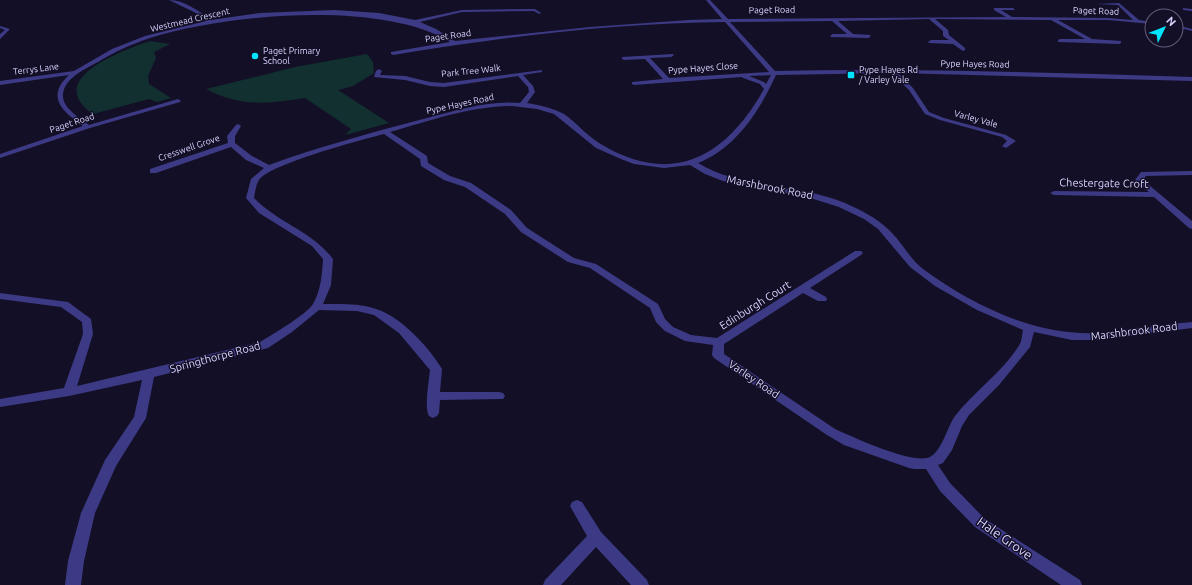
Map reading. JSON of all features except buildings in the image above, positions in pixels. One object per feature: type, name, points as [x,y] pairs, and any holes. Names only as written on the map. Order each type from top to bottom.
[{"type":"street","points":[[171,0],[198,12],[210,22]]},
{"type":"street","points":[[708,0],[724,20],[774,74]]},
{"type":"street","points":[[1098,4],[1130,4]]},
{"type":"street","points":[[1119,4],[1137,21]]},
{"type":"street","points":[[1012,19],[996,9],[1013,9]]},
{"type":"street","points":[[1185,9],[1192,10]]},
{"type":"street","points":[[415,22],[462,11],[538,10]]},
{"type":"street","name":"Westmead Crescent","points":[[88,127],[74,117],[62,105],[60,98],[65,83],[74,73],[94,60],[119,48],[158,34],[210,22],[278,13],[326,11],[367,13],[415,22],[436,30],[454,43]]},
{"type":"street","points":[[930,18],[946,31],[946,36],[963,49]]},
{"type":"street","name":"Paget Road","points":[[393,53],[454,43],[590,28],[724,20],[930,18],[1053,19],[1144,22]]},
{"type":"street","points":[[833,19],[852,36]]},
{"type":"street","points":[[1053,19],[1091,41]]},
{"type":"street","points":[[0,27],[8,29],[0,38]]},
{"type":"street","points":[[832,36],[869,36]]},
{"type":"street","points":[[1073,49],[1060,41],[1119,42]]},
{"type":"street","points":[[932,42],[953,42]]},
{"type":"street","points":[[624,58],[671,55]]},
{"type":"street","points":[[646,57],[667,79]]},
{"type":"street","name":"Park Tree Walk","points":[[368,81],[378,74],[430,84],[444,84],[540,71]]},
{"type":"street","name":"Pype Hayes Road","points":[[260,174],[270,168],[384,131],[479,108],[498,105],[538,107],[561,115],[598,146],[630,160],[668,165],[692,163],[720,148],[744,122],[767,89],[774,74],[959,72],[1192,79]]},
{"type":"street","name":"Terrys Lane","points":[[0,83],[74,73]]},
{"type":"street","points":[[894,73],[911,89],[927,113],[918,116]]},
{"type":"street","points":[[519,74],[531,87],[532,92],[522,105]]},
{"type":"street","name":"Pype Hayes Close","points":[[634,83],[667,79],[774,74]]},
{"type":"street","points":[[734,75],[762,83],[767,89]]},
{"type":"street","name":"Paget Road","points":[[0,156],[88,127],[178,101]]},
{"type":"street","points":[[142,104],[150,109]]},
{"type":"street","name":"Varley Vale","points":[[927,113],[942,119],[1004,136],[1012,141],[1006,146]]},
{"type":"street","name":"Cresswell Grove","points":[[238,126],[231,136],[232,144],[249,158],[270,168]]},
{"type":"street","points":[[384,131],[424,158],[424,164],[446,178],[468,185],[508,212],[524,230],[571,260],[593,266],[654,306],[660,320],[669,329],[689,338],[719,342]]},
{"type":"street","name":"Cresswell Grove","points":[[153,171],[232,144]]},
{"type":"street","name":"Marshbrook Road","points":[[692,163],[705,172],[720,178],[793,190],[814,195],[841,205],[881,227],[917,269],[979,308],[1029,328],[1060,336],[1097,337],[1192,325]]},
{"type":"street","points":[[1192,173],[1144,174],[1139,180],[1154,195],[1192,226]]},
{"type":"street","name":"Springthorpe Road","points":[[0,403],[69,392],[149,374],[264,345],[288,330],[317,306],[326,285],[328,259],[315,244],[262,211],[250,198],[256,179],[260,174]]},
{"type":"street","name":"Chestergate Croft","points":[[1054,193],[1154,195]]},
{"type":"street","name":"Edinburgh Court","points":[[719,342],[858,253]]},
{"type":"street","name":"Edinburgh Court","points":[[802,289],[822,299]]},
{"type":"street","points":[[0,296],[64,304],[87,321],[88,334],[69,392]]},
{"type":"street","points":[[317,306],[355,308],[378,312],[407,332],[436,369],[433,413]]},
{"type":"street","points":[[930,462],[938,459],[947,446],[956,424],[965,412],[994,382],[1026,344],[1029,328]]},
{"type":"street","name":"Varley Road","points":[[719,342],[718,354],[831,432],[856,443],[914,464],[930,462]]},
{"type":"street","points":[[73,585],[76,561],[88,513],[110,464],[140,418],[149,374]]},
{"type":"street","points":[[433,396],[499,396]]},
{"type":"street","name":"Hale Grove","points":[[930,462],[945,487],[980,523],[1074,585]]},
{"type":"street","points":[[577,506],[596,537],[641,585]]},
{"type":"street","points":[[551,585],[596,537]]},
{"type":"green space","points":[[150,41],[170,44],[154,52],[156,58],[148,76],[149,84],[171,98],[157,102],[149,99],[93,114],[80,101],[77,89],[82,78],[93,68],[107,59],[123,51]]},
{"type":"green space","points":[[367,54],[373,62],[374,73],[353,86],[338,90],[389,123],[345,135],[351,129],[305,98],[266,103],[243,101],[218,95],[206,89],[295,67]]},
{"type":"place","name":"Paget Primary School","points":[[255,56]]},
{"type":"place","name":"Pype Hayes Rd / Varley Vale","points":[[851,75]]}]
